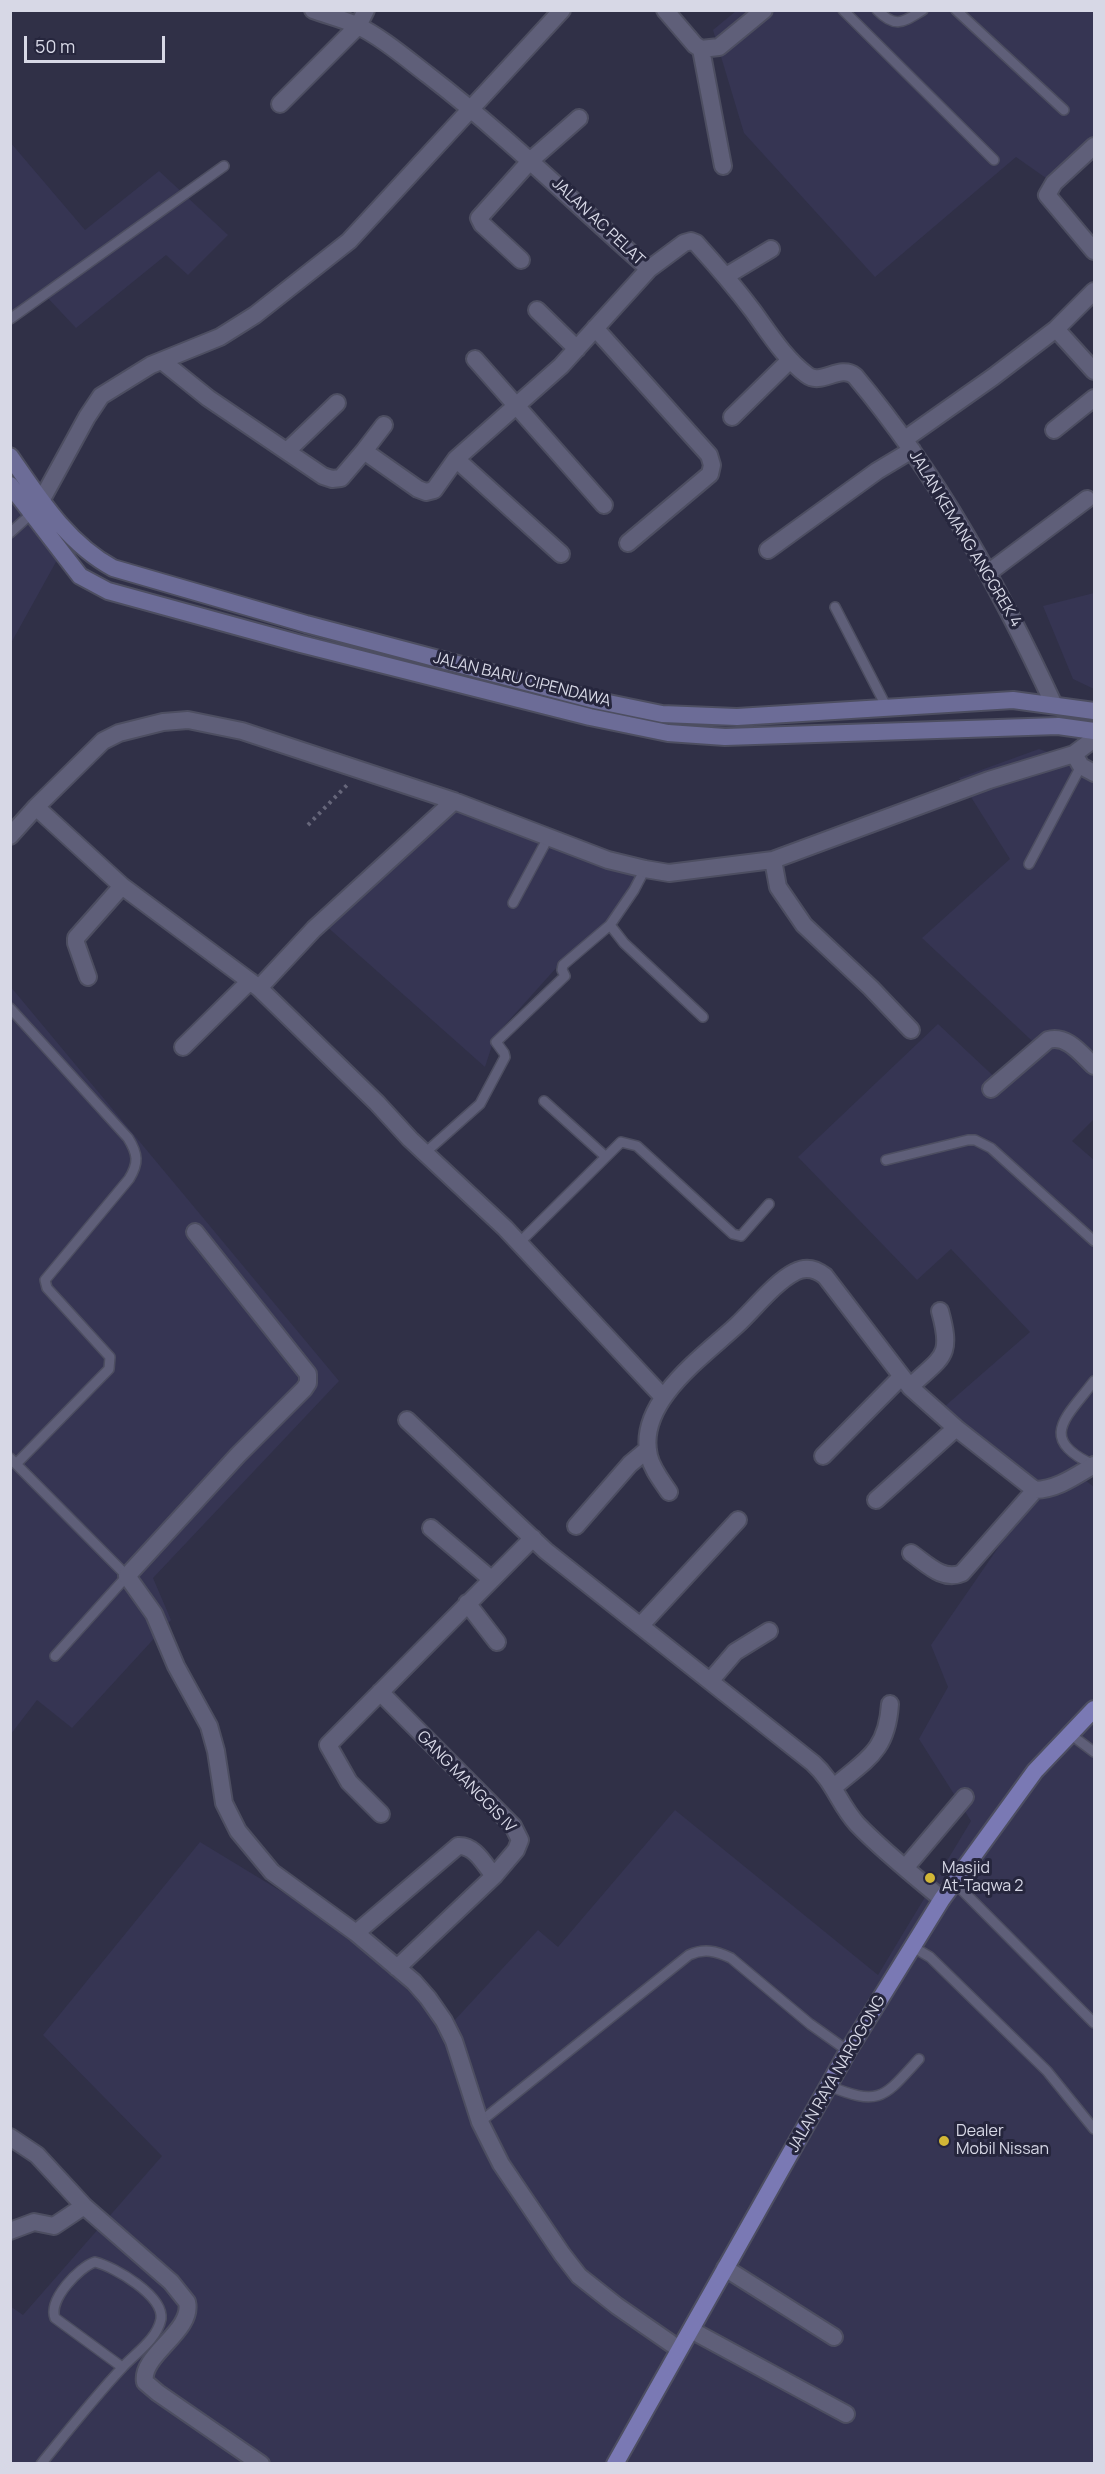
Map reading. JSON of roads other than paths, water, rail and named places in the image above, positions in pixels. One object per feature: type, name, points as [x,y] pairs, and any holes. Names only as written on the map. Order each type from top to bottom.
[{"type":"main road","name":"JALAN BARU CIPENDAWA","points":[[10,456],[36,507],[80,576],[108,591],[301,644],[590,717],[668,733],[725,737],[1058,726],[1095,731]]},
{"type":"main road","name":"JALAN BARU CIPENDAWA","points":[[10,485],[92,556],[113,568],[306,624],[594,700],[662,714],[737,717],[885,706],[1013,700],[1095,711]]},
{"type":"main road","points":[[301,644],[306,624]]},
{"type":"main road","points":[[590,717],[594,700]]},
{"type":"main road","name":"JALAN RAYA NAROGONG","points":[[615,2463],[848,2051],[942,1899],[1029,1778],[1095,1708]]},
{"type":"street","name":"JALAN AC PELAT","points":[[313,10],[362,18],[401,55],[471,108],[531,160],[649,269],[684,243],[691,241],[696,243],[726,276],[790,360],[813,378],[850,372],[881,407],[909,445]]},
{"type":"street","points":[[36,507],[101,396],[151,365],[220,337],[286,293],[349,241],[562,10]]},
{"type":"street","points":[[665,10],[694,45],[701,50],[723,166]]},
{"type":"street","points":[[701,50],[719,46],[764,10]]},
{"type":"street","points":[[280,104],[362,18]]},
{"type":"street","points":[[521,260],[482,224],[479,218],[531,160],[579,118]]},
{"type":"street","points":[[1095,146],[1054,183],[1047,195],[1095,251]]},
{"type":"street","points":[[726,276],[771,249]]},
{"type":"street","points":[[364,451],[418,489],[426,492],[434,490],[456,459],[577,349],[649,269]]},
{"type":"street","points":[[768,550],[877,471],[1056,329],[1095,291]]},
{"type":"street","points":[[537,309],[577,349]]},
{"type":"street","points":[[596,328],[709,455],[712,465],[710,474],[628,543]]},
{"type":"street","points":[[1056,329],[1095,371]]},
{"type":"street","points":[[475,359],[514,406],[604,505]]},
{"type":"street","points":[[732,417],[790,360]]},
{"type":"street","points":[[162,361],[208,398],[323,476],[332,479],[341,478],[384,425]]},
{"type":"street","points":[[1054,430],[1095,398]]},
{"type":"street","points":[[287,450],[337,403]]},
{"type":"street","name":"JALAN KEMANG ANGGREK 4","points":[[909,445],[1015,621],[1054,705]]},
{"type":"street","points":[[456,459],[561,554]]},
{"type":"street","points":[[988,573],[1087,499]]},
{"type":"street","points":[[10,836],[103,741],[119,733],[163,722],[188,720],[242,731],[454,801],[608,860],[645,869],[686,872],[773,860],[989,780],[1083,764],[1095,739]]},
{"type":"street","points":[[183,1047],[254,985],[454,801]]},
{"type":"street","points":[[36,807],[122,886],[254,985],[519,1243],[663,1397]]},
{"type":"street","points":[[773,860],[778,887],[804,925],[871,988],[911,1030]]},
{"type":"street","points":[[88,977],[76,943],[78,933],[122,886]]},
{"type":"street","points":[[991,1089],[1048,1040],[1066,1041],[1095,1066]]},
{"type":"street","points":[[195,1232],[301,1362],[308,1374],[308,1383],[238,1455],[127,1576],[154,1614],[176,1666],[209,1726],[216,1751],[224,1803],[238,1831],[272,1872],[356,1933],[428,1998],[454,2041],[480,2122],[501,2164],[579,2276],[618,2307],[679,2349]]},
{"type":"street","points":[[669,1492],[653,1467],[648,1449],[650,1426],[663,1397],[710,1348],[784,1279],[803,1268],[814,1270],[825,1276],[906,1382],[956,1428],[1035,1490],[1048,1489],[1062,1484],[1094,1465]]},
{"type":"street","points":[[823,1456],[906,1382],[945,1351],[947,1338],[940,1311]]},
{"type":"street","points":[[407,1420],[533,1538],[602,1597],[711,1680],[813,1763],[824,1773],[857,1823],[942,1899]]},
{"type":"street","points":[[876,1500],[956,1428]]},
{"type":"street","points":[[576,1526],[624,1471],[648,1449]]},
{"type":"street","points":[[911,1553],[941,1573],[953,1576],[962,1573],[1035,1490]]},
{"type":"street","points":[[641,1625],[738,1520]]},
{"type":"street","points":[[431,1528],[491,1579]]},
{"type":"street","points":[[381,1814],[349,1782],[328,1744],[533,1538]]},
{"type":"street","points":[[467,1604],[497,1642]]},
{"type":"street","points":[[711,1680],[735,1652],[768,1631]]},
{"type":"street","name":"GANG MANGGIS IV","points":[[380,1692],[513,1826],[520,1840],[516,1850],[494,1876],[397,1968]]},
{"type":"street","points":[[834,1787],[878,1747],[887,1731],[890,1704]]},
{"type":"street","points":[[905,1868],[965,1797]]},
{"type":"street","points":[[356,1933],[458,1845],[465,1845],[472,1849],[494,1876]]},
{"type":"street","points":[[10,2137],[37,2155],[84,2206],[171,2282],[187,2302],[186,2319],[146,2370],[145,2382],[261,2463]]},
{"type":"street","points":[[10,2231],[34,2222],[54,2226],[84,2206]]},
{"type":"street","points":[[725,2268],[834,2337]]},
{"type":"street","points":[[691,2330],[846,2414]]},
{"type":"lane","points":[[843,10],[994,159]]},
{"type":"lane","points":[[878,10],[892,22],[902,22],[923,10]]},
{"type":"lane","points":[[956,10],[1064,110]]},
{"type":"lane","points":[[10,319],[224,166]]},
{"type":"lane","points":[[10,533],[36,507]]},
{"type":"lane","points":[[835,607],[885,706]]},
{"type":"lane","points":[[1029,864],[1083,764]]},
{"type":"lane","points":[[513,903],[549,836]]},
{"type":"lane","points":[[426,1152],[480,1104],[505,1057],[496,1042],[565,976],[562,970],[563,965],[610,925],[634,890],[645,869]]},
{"type":"lane","points":[[610,925],[624,943],[703,1017]]},
{"type":"lane","points":[[10,1008],[128,1138],[138,1156],[135,1169],[129,1179],[45,1281],[47,1288],[110,1357],[109,1369],[14,1460],[127,1576],[55,1656]]},
{"type":"lane","points":[[544,1101],[606,1156]]},
{"type":"lane","points":[[886,1160],[968,1140],[980,1142],[991,1148],[1095,1241]]},
{"type":"lane","points":[[519,1243],[621,1142],[637,1146],[733,1234],[741,1236],[770,1204]]},
{"type":"lane","points":[[1094,1465],[1070,1453],[1060,1436],[1067,1417],[1095,1381]]},
{"type":"lane","points":[[1070,1734],[1095,1752]]},
{"type":"lane","points":[[954,1882],[1095,2023]]},
{"type":"lane","points":[[913,1947],[930,1957],[1047,2071],[1095,2129]]},
{"type":"lane","points":[[480,2122],[689,1955],[699,1951],[720,1952],[731,1958],[810,2024],[848,2051]]},
{"type":"lane","points":[[829,2086],[852,2095],[870,2097],[883,2095],[890,2091],[920,2059]]},
{"type":"lane","points":[[41,2463],[122,2367],[155,2333],[161,2319],[159,2305],[152,2296],[119,2272],[95,2262],[83,2267],[63,2290],[56,2303],[54,2314],[56,2318],[122,2367]]},
{"type":"place","name":"Masjid At-Taqwa 2","points":[[930,1878]]},
{"type":"place","name":"Dealer Mobil Nissan","points":[[944,2141]]}]
